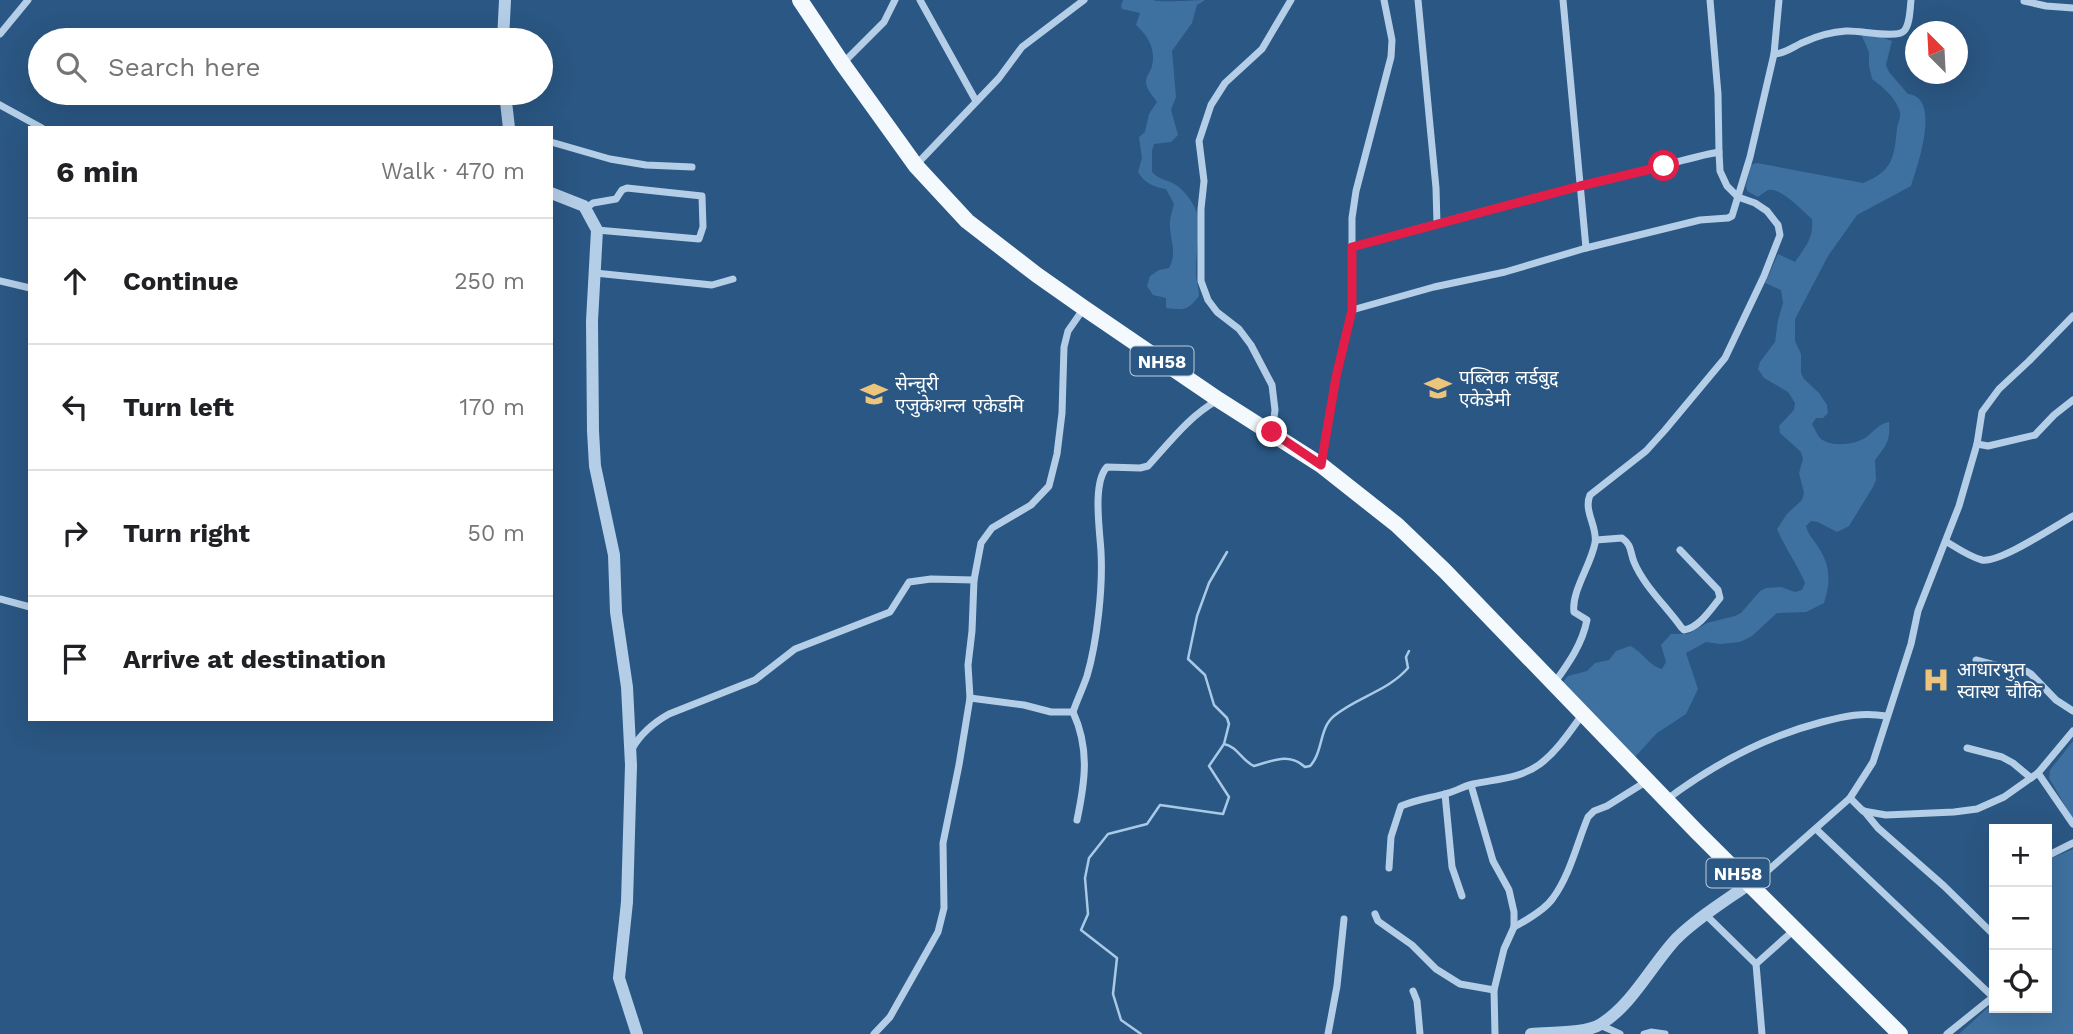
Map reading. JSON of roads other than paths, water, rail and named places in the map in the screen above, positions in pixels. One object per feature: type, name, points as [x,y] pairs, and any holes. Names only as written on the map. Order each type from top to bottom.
[{"type":"main road","name":"NH58","points":[[800,0],[916,166],[968,221],[1084,308],[1219,400],[1321,465],[1397,525],[1665,800],[1900,1034]]},
{"type":"street","points":[[0,34],[28,0]]},
{"type":"street","points":[[504,28],[505,0]]},
{"type":"street","points":[[842,63],[884,22],[895,0]]},
{"type":"street","points":[[920,0],[976,101]]},
{"type":"street","points":[[916,166],[999,78],[1023,47],[1084,0]]},
{"type":"street","points":[[1272,432],[1275,410],[1272,385],[1239,329],[1217,312],[1208,300],[1201,281],[1201,209],[1204,181],[1199,141],[1211,106],[1225,83],[1262,49],[1291,0]]},
{"type":"street","points":[[1321,465],[1336,377],[1352,310],[1352,218],[1356,191],[1391,57],[1392,40],[1384,0]]},
{"type":"street","points":[[1418,0],[1437,224]]},
{"type":"street","points":[[1563,0],[1586,248]]},
{"type":"street","points":[[1556,688],[1573,658],[1587,620],[1574,612],[1573,604],[1596,540],[1587,503],[1590,495],[1646,451],[1725,358],[1764,276],[1780,235],[1778,225],[1767,211],[1738,197],[1727,186],[1720,171],[1718,94],[1710,0]]},
{"type":"street","points":[[1352,310],[1700,220],[1728,218],[1734,212],[1750,158],[1774,54],[1779,0]]},
{"type":"street","points":[[1774,54],[1780,54],[1824,34],[1844,31],[1902,34],[1906,29],[1911,0]]},
{"type":"street","points":[[2024,1],[2073,8]]},
{"type":"street","points":[[0,105],[38,126]]},
{"type":"street","points":[[506,105],[509,126]]},
{"type":"street","points":[[553,143],[610,159],[646,165],[692,167]]},
{"type":"street","points":[[1352,247],[1719,152]]},
{"type":"street","points":[[585,209],[593,203],[616,199],[621,190],[627,188],[702,196],[702,227],[699,239],[597,230]]},
{"type":"street","points":[[553,194],[584,206],[597,230],[591,400],[595,466],[614,555],[616,611],[627,687],[630,752],[627,902],[619,978],[636,1034]]},
{"type":"street","points":[[595,274],[712,285],[733,279]]},
{"type":"street","points":[[0,281],[28,288]]},
{"type":"street","points":[[874,1034],[890,1017],[939,932],[944,908],[943,842],[970,698],[968,665],[974,580],[981,543],[992,528],[1031,505],[1049,486],[1060,427],[1063,347],[1068,331],[1084,308]]},
{"type":"street","points":[[1531,1034],[1589,1029],[1600,1025],[1622,1006],[1676,939],[1765,874],[1850,797],[1873,762],[1911,644],[1918,611],[1947,542],[1977,444],[1982,412],[1999,389],[2073,316]]},
{"type":"street","points":[[1077,820],[1086,765],[1082,739],[1073,712],[1093,654],[1102,556],[1099,497],[1102,471],[1107,467],[1148,466],[1187,422],[1203,408],[1219,400]]},
{"type":"street","points":[[1977,444],[1988,446],[2035,435],[2073,400]]},
{"type":"street","points":[[1947,542],[1982,560],[1989,560],[2073,516]]},
{"type":"street","points":[[1596,540],[1626,540],[1639,570],[1681,627],[1688,630],[1710,610],[1720,598],[1720,593],[1680,550]]},
{"type":"street","points":[[630,752],[639,737],[669,714],[755,680],[795,649],[890,612],[909,582],[930,579],[974,580]]},
{"type":"street","points":[[0,599],[28,606]]},
{"type":"street","points":[[1976,660],[2026,671],[2056,700],[2073,711]]},
{"type":"street","points":[[970,698],[1024,705],[1061,714],[1073,712]]},
{"type":"street","points":[[1389,867],[1391,836],[1401,806],[1418,799],[1525,773],[1541,764],[1559,747],[1580,713]]},
{"type":"street","points":[[1665,800],[1726,759],[1781,734],[1852,714],[1886,716]]},
{"type":"street","points":[[1863,811],[1886,815],[1977,809],[2004,797],[2039,773],[2073,731]]},
{"type":"street","points":[[1967,748],[2002,757],[2031,778]]},
{"type":"street","points":[[2039,773],[2073,824]]},
{"type":"street","points":[[1514,927],[1553,899],[1588,817],[1647,781]]},
{"type":"street","points":[[1471,785],[1493,861],[1509,890],[1514,912],[1514,927],[1504,949],[1494,990],[1495,1034]]},
{"type":"street","points":[[1445,794],[1452,867],[1462,896]]},
{"type":"street","points":[[1850,797],[1878,828],[1989,930]]},
{"type":"street","points":[[1816,829],[1989,991]]},
{"type":"street","points":[[2052,854],[2073,843]]},
{"type":"street","points":[[1376,914],[1378,921],[1412,945],[1436,969],[1460,984],[1494,990]]},
{"type":"street","points":[[1706,915],[1756,964],[1762,1034]]},
{"type":"street","points":[[1328,1034],[1337,986],[1344,919]]},
{"type":"street","points":[[1756,964],[1795,929]]},
{"type":"street","points":[[1413,991],[1417,1001],[1420,1034]]},
{"type":"street","points":[[1947,1034],[1989,1000]]},
{"type":"street","points":[[1600,1025],[1620,1034]]},
{"type":"street","points":[[1644,1034],[1675,1034]]},
{"type":"waterway","points":[[1141,1034],[1121,1020],[1113,994],[1117,958],[1081,930],[1088,914],[1085,878],[1089,858],[1108,834],[1147,824],[1160,805],[1223,814],[1229,797],[1209,766],[1224,744],[1229,724],[1227,718],[1214,705],[1205,675],[1188,659],[1197,616],[1209,583],[1227,552]]},
{"type":"waterway","points":[[1224,744],[1254,766],[1287,759],[1299,762],[1305,767],[1310,766],[1329,721],[1343,709],[1400,676],[1408,668],[1406,657],[1409,651]]},
{"type":"place","name":"पब्लिक लर्डबुद्द एकेडेमी","points":[[1438,388]]},
{"type":"place","name":"सेन्चुरी एजुकेशन्ल एकेडमि","points":[[874,394]]},
{"type":"place","name":"आधारभुत स्वास्थ चौकि","points":[[1936,680]]}]
